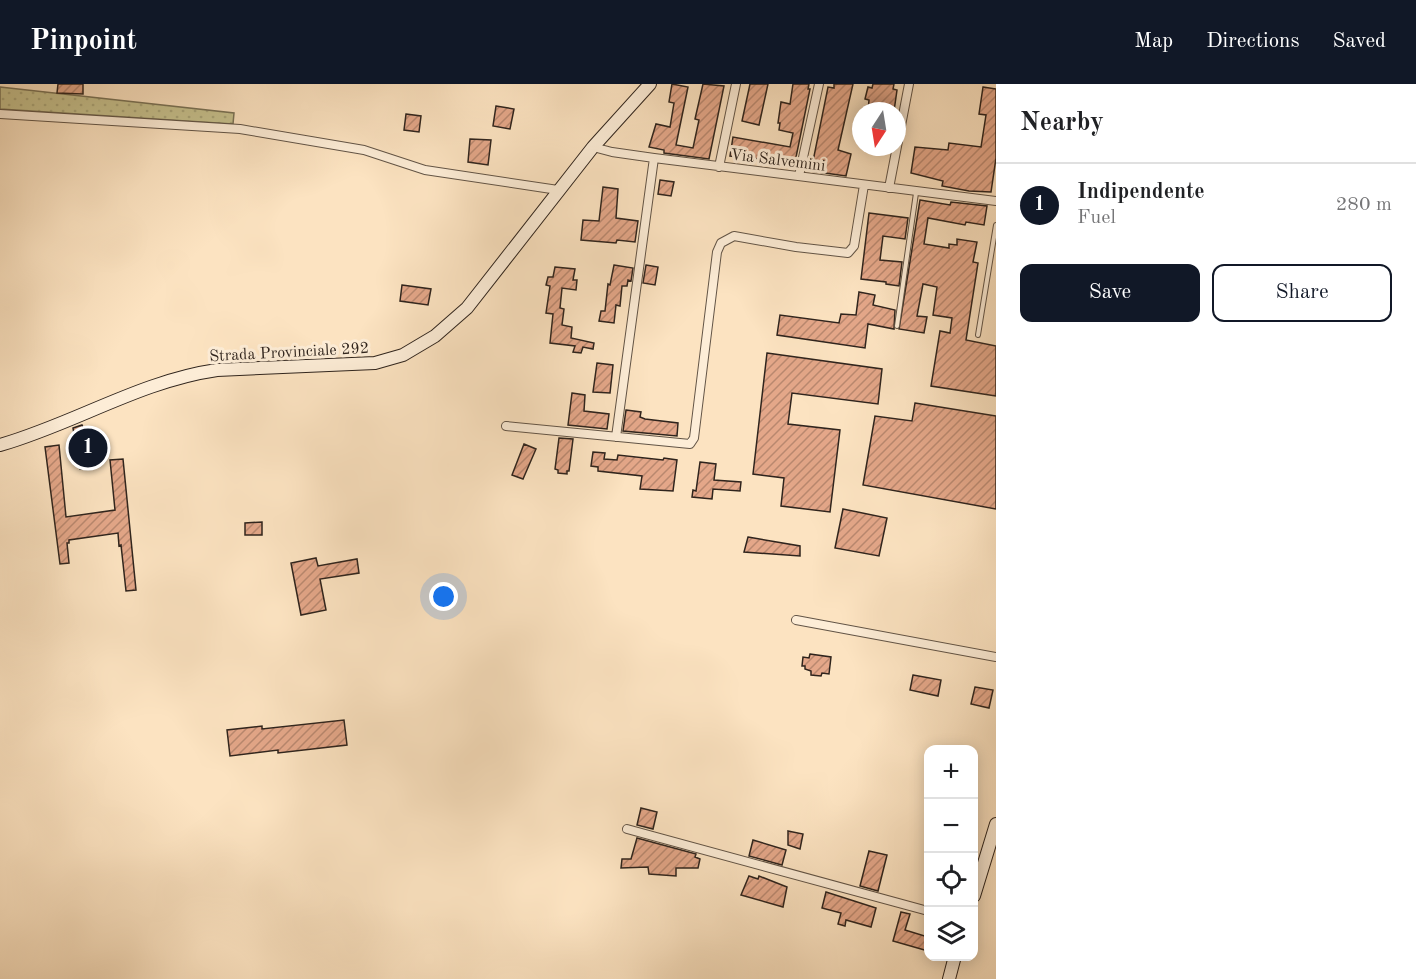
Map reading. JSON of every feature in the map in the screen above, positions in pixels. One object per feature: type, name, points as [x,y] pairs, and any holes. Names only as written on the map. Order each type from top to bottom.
[{"type":"street","name":"Strada Provinciale 292","points":[[0,445],[35,434],[162,382],[193,374],[217,370],[375,363],[403,355],[435,336],[467,308],[593,147],[650,84]]},
{"type":"street","points":[[719,167],[736,84]]},
{"type":"street","points":[[800,176],[819,84]]},
{"type":"street","points":[[889,188],[909,84]]},
{"type":"street","points":[[0,114],[240,129],[364,150],[424,170],[558,190]]},
{"type":"street","name":"Via Salvemini","points":[[593,147],[654,159],[996,201]]},
{"type":"street","points":[[616,437],[654,159]]},
{"type":"street","points":[[506,426],[686,445],[693,442],[717,252],[721,243],[734,236],[744,236],[796,247],[848,253],[854,246],[864,185]]},
{"type":"street","points":[[796,620],[996,657]]},
{"type":"street","points":[[978,883],[996,824]]},
{"type":"street","points":[[627,829],[924,910]]},
{"type":"street","points":[[949,979],[954,961]]},
{"type":"lane","points":[[897,326],[916,192]]},
{"type":"lane","points":[[978,335],[996,225]]},
{"type":"shaded area","points":[[0,87],[234,113],[233,124],[0,109]]},
{"type":"building","points":[[58,84],[83,84],[83,94],[57,93]]},
{"type":"building","points":[[672,84],[688,87],[676,145],[693,148],[699,120],[695,119],[703,84],[724,86],[709,159],[664,153],[664,150],[649,147],[656,124],[670,127],[674,103],[669,102]]},
{"type":"building","points":[[750,84],[768,84],[759,125],[742,121]]},
{"type":"building","points":[[793,84],[809,84],[808,89],[810,89],[794,167],[781,165],[782,162],[752,158],[751,160],[739,159],[739,157],[730,156],[733,137],[790,147],[793,133],[779,130],[780,123],[778,123],[781,102],[790,104]]},
{"type":"building","points":[[834,84],[853,84],[838,150],[851,154],[846,176],[811,171],[828,87],[834,88]]},
{"type":"building","points":[[873,84],[894,84],[893,89],[897,90],[895,102],[869,102],[865,99],[868,87],[872,88]]},
{"type":"building","points":[[983,87],[996,89],[996,158],[991,192],[942,186],[943,181],[911,173],[915,147],[948,150],[949,143],[981,147],[986,115],[979,114]]},
{"type":"building","points":[[496,106],[514,109],[510,129],[493,126]]},
{"type":"building","points":[[406,114],[421,116],[419,132],[404,130]]},
{"type":"building","points":[[470,139],[491,140],[488,165],[468,162]]},
{"type":"building","points":[[660,180],[674,182],[671,196],[658,194]]},
{"type":"building","points":[[603,187],[618,189],[616,218],[638,221],[635,242],[581,240],[583,220],[599,221]]},
{"type":"building","points":[[920,200],[950,205],[951,202],[987,206],[984,225],[966,222],[965,225],[928,218],[924,244],[949,248],[949,244],[957,245],[957,239],[977,242],[973,262],[978,263],[966,340],[996,346],[996,396],[931,386],[940,331],[950,333],[952,318],[933,315],[937,287],[923,284],[917,316],[927,317],[924,333],[899,329]]},
{"type":"building","points":[[869,213],[908,218],[905,239],[883,236],[880,260],[902,262],[899,286],[861,279]]},
{"type":"building","points":[[614,265],[633,268],[631,281],[628,280],[627,286],[622,286],[620,306],[616,305],[614,323],[599,321],[601,311],[605,311],[608,284],[610,285]]},
{"type":"building","points":[[646,265],[658,267],[655,285],[643,283]]},
{"type":"building","points":[[555,267],[575,269],[573,280],[577,280],[576,290],[562,288],[560,308],[564,309],[562,325],[572,327],[571,338],[594,343],[593,349],[583,347],[581,353],[573,352],[575,346],[550,343],[553,314],[546,313],[550,286],[546,285],[548,277],[553,277]]},
{"type":"building","points":[[402,285],[431,289],[428,305],[400,301]]},
{"type":"building","points":[[859,292],[875,295],[873,305],[895,310],[894,329],[868,324],[865,348],[777,335],[780,315],[839,323],[841,314],[856,315]]},
{"type":"building","points":[[767,353],[882,369],[878,404],[792,393],[788,424],[840,430],[830,512],[781,506],[784,478],[753,474]]},
{"type":"building","points":[[597,363],[613,365],[610,393],[593,392]]},
{"type":"building","points":[[572,393],[585,395],[584,411],[609,414],[607,429],[568,425]]},
{"type":"building","points":[[915,403],[996,416],[996,509],[863,485],[875,416],[912,421]]},
{"type":"building","points":[[626,410],[641,412],[640,417],[645,419],[678,423],[677,436],[623,431]]},
{"type":"building","points":[[82,425],[88,437],[92,468],[80,469],[73,428]]},
{"type":"building","points":[[559,438],[573,439],[567,474],[558,473],[555,469]]},
{"type":"building","points":[[524,444],[536,449],[523,479],[512,475]]},
{"type":"building","points":[[59,445],[66,517],[115,510],[110,460],[123,459],[136,590],[126,591],[118,533],[69,540],[67,543],[69,563],[60,564],[45,447]]},
{"type":"building","points":[[593,452],[605,453],[604,459],[617,460],[618,455],[677,460],[673,491],[640,489],[642,476],[598,471],[598,467],[591,466]]},
{"type":"building","points":[[700,462],[716,464],[714,480],[741,482],[740,491],[713,489],[712,499],[692,497],[693,490],[696,491]]},
{"type":"building","points":[[843,509],[887,518],[879,556],[835,548]]},
{"type":"building","points":[[262,522],[262,535],[245,535],[245,523]]},
{"type":"building","points":[[748,537],[800,546],[800,556],[744,552]]},
{"type":"building","points":[[316,558],[318,566],[357,559],[359,573],[320,579],[326,610],[301,615],[291,563]]},
{"type":"building","points":[[810,654],[831,657],[829,674],[811,675],[811,671],[802,666],[803,657],[809,658]]},
{"type":"building","points":[[913,675],[941,680],[938,696],[910,690]]},
{"type":"building","points":[[975,687],[993,690],[989,708],[971,704]]},
{"type":"building","points":[[344,720],[347,745],[230,756],[227,730],[262,726],[262,729]]},
{"type":"building","points":[[641,808],[657,812],[653,829],[637,825]]},
{"type":"building","points":[[788,831],[803,834],[800,849],[788,845]]},
{"type":"building","points":[[637,838],[696,854],[695,857],[700,859],[698,868],[676,868],[676,876],[649,874],[648,867],[621,868],[622,859],[631,859]]},
{"type":"building","points":[[753,840],[786,850],[782,865],[749,856]]},
{"type":"building","points":[[869,851],[887,855],[878,891],[860,886]]},
{"type":"building","points":[[749,876],[758,879],[759,876],[787,887],[783,907],[741,895]]},
{"type":"building","points":[[826,892],[876,908],[871,927],[846,920],[845,926],[838,924],[841,913],[822,908]]},
{"type":"building","points":[[901,912],[910,914],[905,930],[924,936],[924,950],[893,941]]},
{"type":"place","name":"Indipendente","points":[[88,448]]}]
